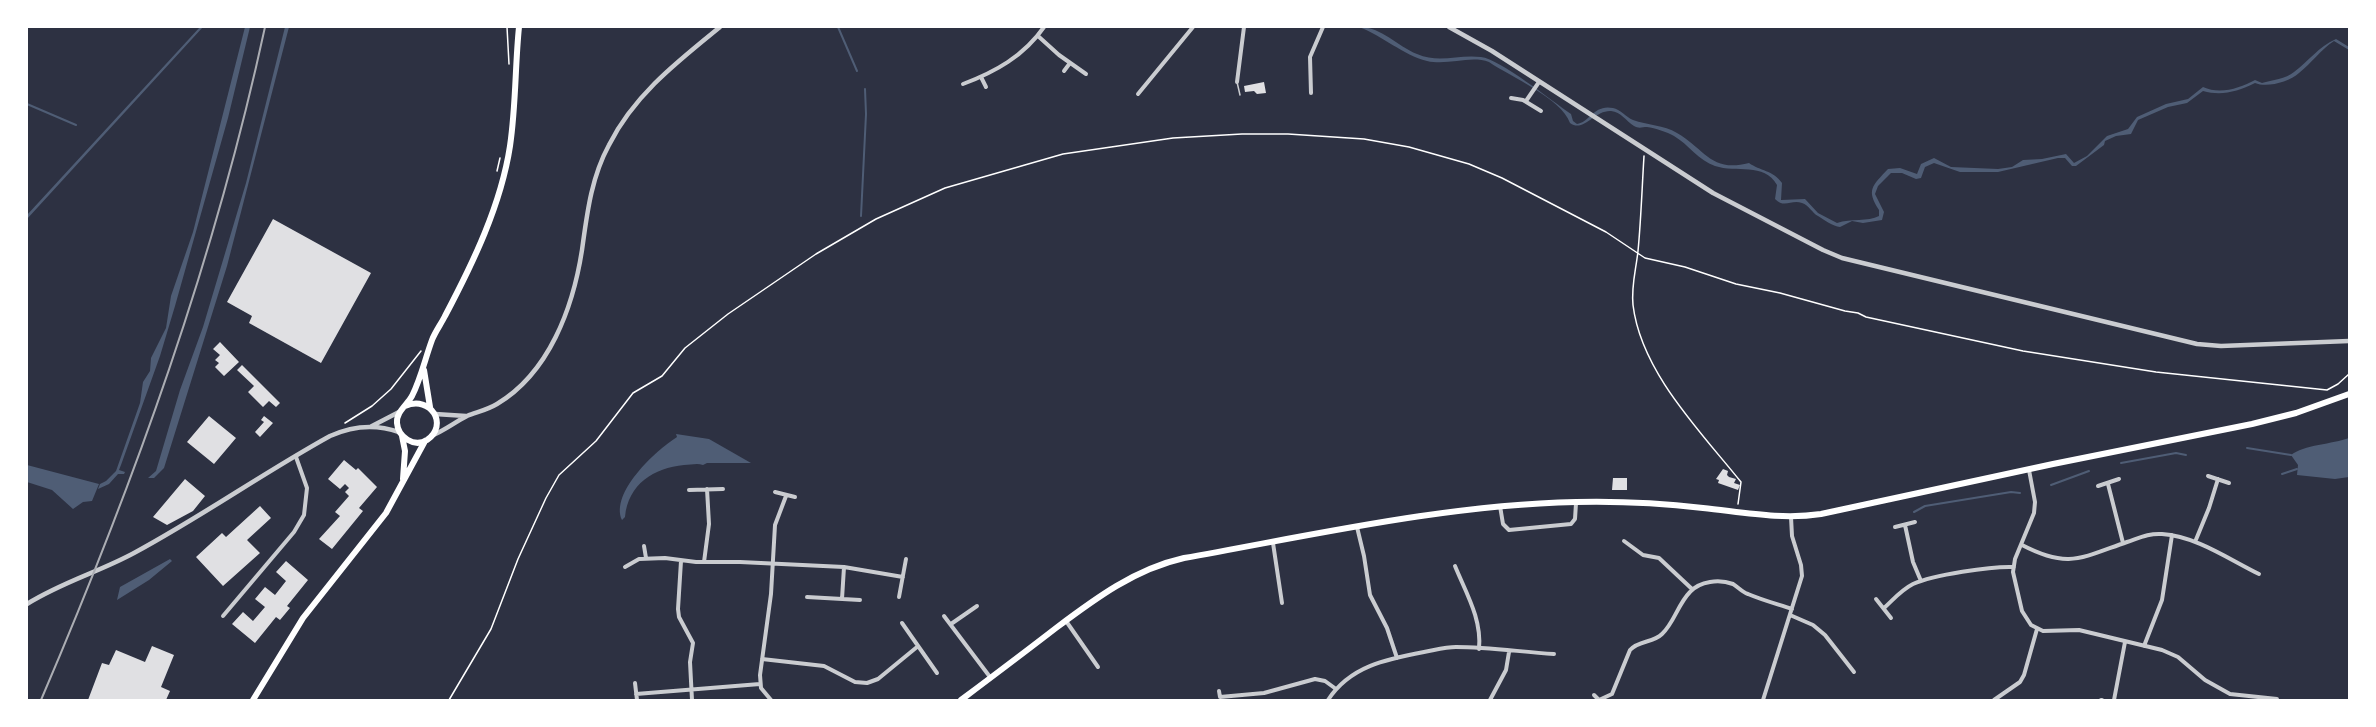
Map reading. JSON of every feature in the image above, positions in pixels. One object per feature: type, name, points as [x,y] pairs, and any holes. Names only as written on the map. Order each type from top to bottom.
[{"type":"main road","points":[[403,480],[405,451],[397,421],[423,370],[433,338],[476,253],[505,168],[513,125],[518,27]]},
{"type":"main road","points":[[253,700],[303,618],[386,513],[425,441],[431,436],[435,428],[435,414],[430,407],[423,370]]},
{"type":"main road","points":[[961,700],[1121,583],[1151,567],[1184,558],[1357,527],[1500,506],[1636,502],[1791,517],[1842,511],[2029,469],[2281,418],[2349,394]]},
{"type":"main road","points":[[402,409],[418,404],[430,407]]},
{"type":"main road","points":[[401,434],[411,441],[425,441]]},
{"type":"street","points":[[431,436],[466,416],[494,406],[515,391],[545,354],[562,323],[572,295],[591,191],[609,145],[628,113],[650,87],[720,27]]},
{"type":"street","points":[[963,84],[1015,58],[1044,27]]},
{"type":"street","points":[[1138,94],[1193,27]]},
{"type":"street","points":[[1237,82],[1244,27]]},
{"type":"street","points":[[1311,93],[1310,57],[1323,27]]},
{"type":"street","points":[[1449,27],[1492,51],[1537,84],[1713,193],[1822,250],[1857,262],[2197,344],[2221,346],[2349,341]]},
{"type":"street","points":[[1038,36],[1086,74]]},
{"type":"street","points":[[1064,71],[1070,63]]},
{"type":"street","points":[[981,77],[986,87]]},
{"type":"street","points":[[1526,101],[1537,84]]},
{"type":"street","points":[[1511,98],[1526,101],[1541,111]]},
{"type":"street","points":[[27,604],[67,582],[131,555],[340,432],[372,426],[402,409]]},
{"type":"street","points":[[435,414],[466,416]]},
{"type":"street","points":[[372,426],[401,434]]},
{"type":"street","points":[[223,616],[294,532],[304,515],[307,488],[296,457]]},
{"type":"street","points":[[2029,469],[2035,502],[2034,513],[2014,567],[2025,619],[2043,631],[2079,630],[2162,650],[2178,657],[2205,680],[2230,694],[2277,699]]},
{"type":"street","points":[[2208,476],[2229,483]]},
{"type":"street","points":[[2098,486],[2119,479]]},
{"type":"street","points":[[2195,543],[2218,479]]},
{"type":"street","points":[[2108,484],[2123,543]]},
{"type":"street","points":[[704,562],[709,524],[707,489]]},
{"type":"street","points":[[689,490],[723,489]]},
{"type":"street","points":[[775,492],[795,497]]},
{"type":"street","points":[[771,700],[760,684],[770,602],[775,525],[786,496]]},
{"type":"street","points":[[1500,506],[1503,524],[1509,530],[1571,524],[1575,519],[1576,502]]},
{"type":"street","points":[[1763,700],[1802,572],[1792,536],[1791,517]]},
{"type":"street","points":[[1895,527],[1915,522]]},
{"type":"street","points":[[1905,525],[1913,562],[1921,581]]},
{"type":"street","points":[[1357,527],[1370,595],[1387,628],[1397,658]]},
{"type":"street","points":[[2022,545],[2043,556],[2066,560],[2097,554],[2148,534],[2172,535],[2195,543],[2259,574]]},
{"type":"street","points":[[2144,646],[2162,600],[2172,535]]},
{"type":"street","points":[[1624,541],[1643,555],[1659,558],[1692,589]]},
{"type":"street","points":[[1273,543],[1282,603]]},
{"type":"street","points":[[644,546],[646,558]]},
{"type":"street","points":[[625,567],[639,559],[646,558],[844,567],[903,577]]},
{"type":"street","points":[[899,597],[906,559]]},
{"type":"street","points":[[681,561],[678,609],[679,617],[693,643],[690,662],[692,700]]},
{"type":"street","points":[[1455,566],[1478,620],[1479,649]]},
{"type":"street","points":[[842,599],[844,567]]},
{"type":"street","points":[[1884,608],[1904,590],[1921,581],[1989,567],[2014,567]]},
{"type":"street","points":[[1594,695],[1599,700],[1612,694],[1630,650],[1635,644],[1664,633],[1680,603],[1692,589],[1708,582],[1723,581],[1735,585],[1745,593],[1792,609]]},
{"type":"street","points":[[807,597],[860,600]]},
{"type":"street","points":[[1876,599],[1891,618]]},
{"type":"street","points":[[951,624],[977,606]]},
{"type":"street","points":[[1790,615],[1813,625],[1825,635],[1854,672]]},
{"type":"street","points":[[944,616],[990,677]]},
{"type":"street","points":[[1066,621],[1098,667]]},
{"type":"street","points":[[902,623],[937,673]]},
{"type":"street","points":[[1994,700],[2020,682],[2037,629]]},
{"type":"street","points":[[2114,700],[2125,642]]},
{"type":"street","points":[[762,659],[824,666],[855,682],[867,683],[878,679],[917,647]]},
{"type":"street","points":[[1328,700],[1336,689],[1363,668],[1397,658],[1454,647],[1554,654]]},
{"type":"street","points":[[1490,700],[1506,670],[1509,652]]},
{"type":"street","points":[[1211,698],[1219,694],[1264,693],[1315,679],[1325,681],[1336,689]]},
{"type":"street","points":[[635,683],[637,700]]},
{"type":"street","points":[[636,694],[760,684]]},
{"type":"lane","points":[[1237,82],[1240,95]]},
{"type":"path","points":[[507,27],[509,64]]},
{"type":"path","points":[[449,700],[491,629],[518,559],[559,475],[596,441],[633,393],[662,376],[685,348],[728,314],[816,254],[876,219],[945,188],[1063,154],[1173,138],[1288,134],[1364,139],[1409,147],[1469,164],[1502,178],[1595,226],[1645,258],[1685,267],[1736,284],[1780,293],[1905,326],[2023,351],[2156,372],[2327,390],[2349,374]]},
{"type":"path","points":[[1644,149],[1638,252],[1632,280],[1634,308],[1651,360],[1665,388],[1741,482],[1737,512]]},
{"type":"path","points":[[496,177],[500,156]]},
{"type":"path","points":[[340,432],[343,425],[391,389],[420,351]]},
{"type":"water","points":[[200,27],[203,27],[27,219],[27,215]]},
{"type":"water","points":[[245,27],[250,27],[228,118],[160,356],[119,470],[125,472],[118,474],[109,484],[98,489],[100,484],[116,471],[140,403],[143,382],[150,371],[151,358],[166,328],[171,296],[193,232]]},
{"type":"water","points":[[285,27],[289,27],[227,266],[164,468],[154,478],[148,478],[156,471],[180,390],[203,327],[246,183]]},
{"type":"water","points":[[1359,27],[1375,30],[1410,51],[1425,57],[1441,59],[1473,56],[1490,59],[1513,72],[1571,114],[1573,121],[1577,124],[1607,107],[1616,109],[1633,120],[1672,130],[1717,162],[1726,165],[1749,163],[1771,173],[1782,183],[1781,200],[1805,199],[1818,213],[1837,223],[1879,216],[1872,193],[1875,184],[1888,169],[1900,168],[1917,174],[1921,164],[1934,158],[1951,167],[1998,169],[2012,167],[2023,160],[2066,154],[2074,163],[2087,156],[2107,136],[2128,129],[2137,117],[2166,104],[2188,99],[2203,87],[2223,90],[2243,86],[2255,80],[2262,83],[2283,78],[2336,39],[2349,47],[2349,50],[2334,41],[2290,79],[2266,85],[2255,83],[2242,89],[2223,93],[2203,91],[2187,103],[2168,107],[2138,120],[2131,134],[2116,136],[2105,141],[2104,145],[2076,166],[2072,166],[2065,158],[2058,158],[1998,172],[1960,172],[1934,163],[1925,167],[1921,178],[1916,179],[1902,173],[1891,173],[1878,186],[1875,194],[1884,212],[1882,220],[1863,223],[1852,221],[1840,227],[1816,215],[1807,205],[1779,202],[1775,199],[1777,185],[1765,173],[1709,164],[1679,139],[1647,127],[1636,127],[1615,112],[1605,112],[1585,123],[1575,125],[1570,123],[1557,105],[1489,62],[1482,60],[1427,61]]},
{"type":"water","points":[[676,434],[709,439],[751,463],[684,465],[653,474],[644,480],[631,495],[625,517],[622,520],[620,509],[628,486],[657,452],[677,437]]},
{"type":"water","points":[[2349,438],[2349,477],[2335,479],[2297,475],[2298,465],[2291,455],[2303,449]]},
{"type":"water","points":[[27,465],[99,484],[92,501],[83,502],[73,509],[52,490],[27,482]]},
{"type":"water","points":[[170,559],[172,561],[149,580],[117,600],[120,587]]},
{"type":"building","points":[[1264,82],[1266,93],[1245,92],[1244,86]]},
{"type":"building","points":[[273,219],[371,273],[321,363],[249,323],[252,316],[227,302]]},
{"type":"building","points":[[220,342],[239,362],[224,376],[215,367],[219,363],[215,360],[220,355],[213,349]]},
{"type":"building","points":[[242,365],[280,403],[276,407],[269,401],[263,407],[248,392],[254,386],[237,370]]},
{"type":"building","points":[[209,416],[236,438],[214,464],[187,442]]},
{"type":"building","points":[[264,416],[273,423],[260,437],[255,432],[264,422],[261,420]]},
{"type":"building","points":[[344,460],[356,470],[358,468],[377,487],[359,508],[363,511],[332,549],[319,539],[340,516],[335,512],[349,496],[345,492],[349,488],[345,484],[340,489],[328,479]]},
{"type":"building","points":[[1723,469],[1728,471],[1729,477],[1736,479],[1734,483],[1740,485],[1738,490],[1718,483],[1719,480],[1716,479]]},
{"type":"building","points":[[1613,478],[1627,478],[1627,490],[1612,490]]},
{"type":"building","points":[[185,479],[205,496],[193,511],[167,525],[153,517]]},
{"type":"building","points":[[260,506],[271,518],[247,540],[260,553],[223,586],[196,557],[222,533],[226,537]]},
{"type":"building","points":[[286,561],[308,580],[287,606],[290,608],[280,620],[276,617],[255,643],[232,624],[243,612],[253,621],[265,607],[255,599],[265,587],[275,595],[286,581],[276,572]]},
{"type":"building","points":[[152,646],[174,655],[161,687],[170,691],[166,700],[88,700],[102,663],[109,665],[116,650],[145,662]]},
{"type":"waterway","points":[[838,27],[857,71]]},
{"type":"waterway","points":[[861,216],[865,89]]},
{"type":"waterway","points":[[27,104],[76,125]]},
{"type":"waterway","points":[[2247,448],[2291,455]]},
{"type":"waterway","points":[[2121,463],[2176,453],[2186,455]]},
{"type":"waterway","points":[[2282,474],[2297,469]]},
{"type":"waterway","points":[[2051,485],[2089,471]]},
{"type":"waterway","points":[[1914,512],[1925,506],[2011,492],[2020,493]]},
{"type":"railway","points":[[41,700],[140,453],[197,285],[245,114],[265,27]]}]
